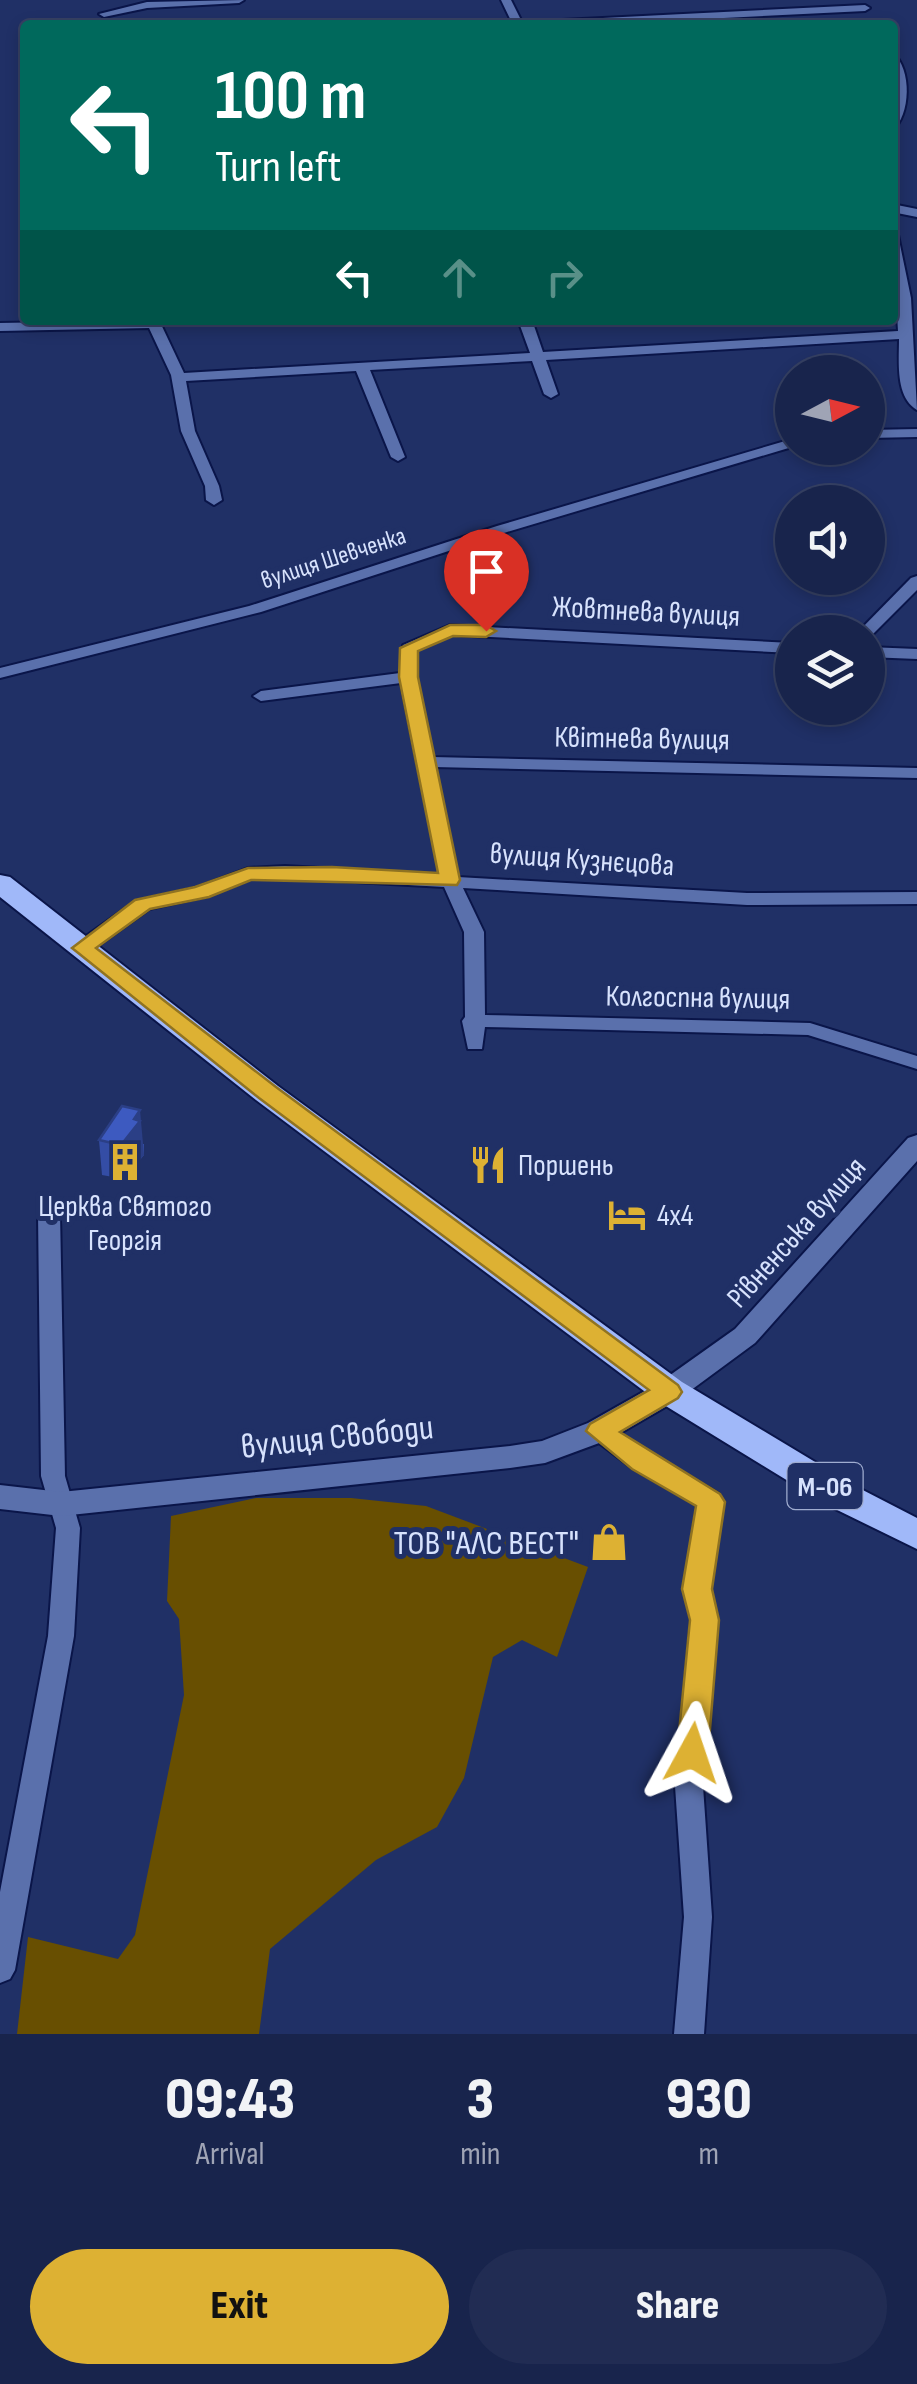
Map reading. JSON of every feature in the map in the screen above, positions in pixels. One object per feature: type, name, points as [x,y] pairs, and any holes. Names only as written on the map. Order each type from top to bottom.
[{"type":"highway","name":"М-06","points":[[0,882],[268,1092],[669,1392],[827,1487],[917,1535]]},
{"type":"main road","name":"Рівненська вулиця","points":[[669,1392],[758,1326],[917,1144]]},
{"type":"main road","name":"вулиця Свободи","points":[[0,1496],[62,1504],[544,1452],[599,1431],[669,1392]]},
{"type":"street","points":[[106,11],[239,0]]},
{"type":"street","points":[[601,20],[864,4]]},
{"type":"street","points":[[898,59],[907,67],[898,86]]},
{"type":"street","points":[[898,275],[910,300],[904,336],[913,365],[906,384],[917,406]]},
{"type":"street","points":[[0,327],[61,325]]},
{"type":"street","points":[[153,325],[178,377],[188,431],[212,486],[214,500]]},
{"type":"street","points":[[527,325],[551,394]]},
{"type":"street","points":[[178,377],[904,336]]},
{"type":"street","points":[[361,365],[398,458]]},
{"type":"street","points":[[885,434],[917,433]]},
{"type":"street","name":"вулиця Шевченка","points":[[0,673],[255,609],[502,529],[775,448]]},
{"type":"street","points":[[883,615],[917,581]]},
{"type":"street","name":"Жовтнева вулиця","points":[[408,677],[409,648],[450,630],[775,647]]},
{"type":"street","points":[[885,653],[917,654]]},
{"type":"street","points":[[261,696],[408,677],[450,880],[474,932],[474,1045]]},
{"type":"street","name":"Квітнева вулиця","points":[[426,762],[917,774]]},
{"type":"street","name":"вулиця Кузнєцова","points":[[82,948],[143,904],[201,892],[248,874],[332,873],[748,899],[917,898]]},
{"type":"street","name":"Колгоспна вулиця","points":[[472,1020],[810,1030],[917,1063]]},
{"type":"street","points":[[0,1970],[59,1654],[68,1528],[53,1476],[49,1212]]},
{"type":"street","points":[[599,1431],[710,1502],[697,1589],[704,1620],[689,1786],[698,1917],[689,2034]]},
{"type":"shaded area","points":[[256,1498],[351,1498],[426,1506],[588,1567],[557,1657],[522,1640],[493,1657],[464,1778],[437,1827],[376,1860],[270,1949],[259,2034],[17,2034],[28,1937],[118,1959],[135,1935],[184,1695],[179,1619],[167,1601],[171,1516]]},
{"type":"building","points":[[122,1106],[140,1110],[134,1119],[140,1121],[121,1145],[99,1140]]},
{"type":"place","name":"Церква Святого Георгія","points":[[125,1162]]},
{"type":"place","name":"Поршень","points":[[488,1165]]},
{"type":"place","name":"4x4","points":[[627,1215]]},
{"type":"place","name":"ТОВ \"АЛС ВЕСТ\"","points":[[609,1542]]},
{"type":"route","points":[[486,631],[450,630],[409,648],[408,677],[450,880],[332,873],[248,874],[201,892],[143,904],[82,948],[669,1392],[599,1431],[710,1502],[697,1589],[704,1620],[692,1753]]}]
